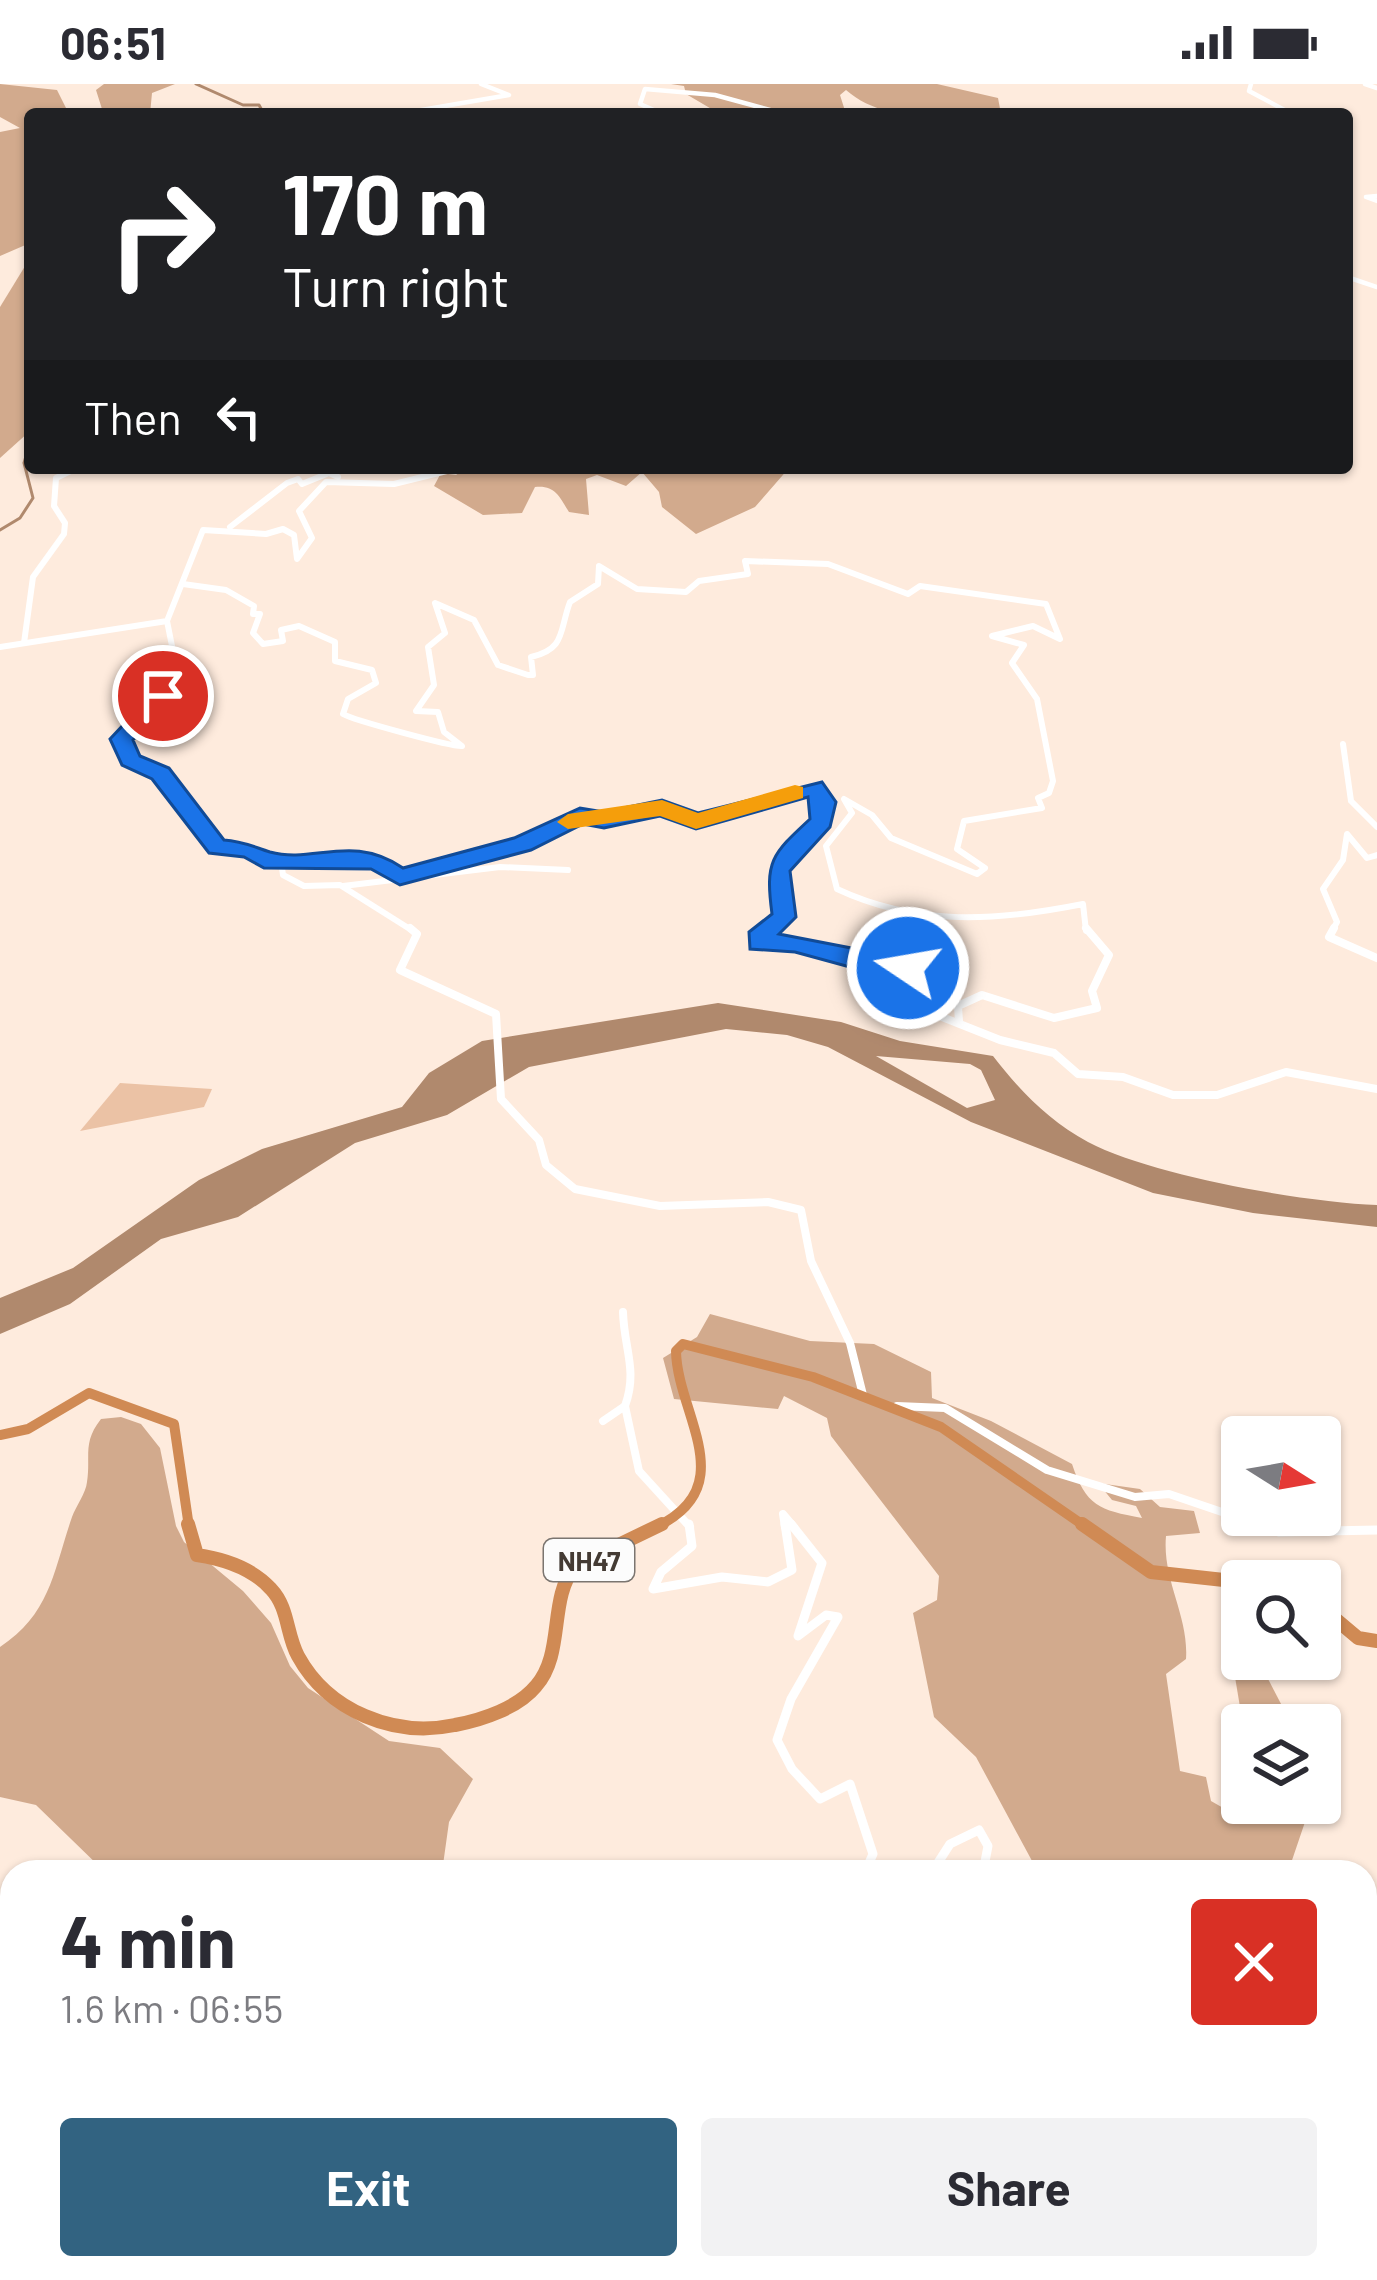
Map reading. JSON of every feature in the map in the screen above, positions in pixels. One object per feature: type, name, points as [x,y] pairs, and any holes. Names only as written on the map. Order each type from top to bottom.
[{"type":"highway","points":[[682,1511],[702,1458],[700,1431],[675,1365],[678,1347],[703,1345],[863,1395],[941,1427],[1151,1572],[1221,1580]]},
{"type":"highway","name":"NH47","points":[[0,1436],[28,1430],[89,1393],[163,1415],[174,1424],[190,1537],[197,1555],[228,1557],[283,1604],[298,1655],[331,1694],[373,1720],[412,1732],[445,1729],[530,1698],[543,1681],[566,1577],[575,1566],[682,1511]]},
{"type":"highway","points":[[1341,1624],[1358,1638],[1377,1641]]},
{"type":"street","points":[[422,108],[509,95],[481,84]]},
{"type":"street","points":[[1251,84],[1246,88],[1256,98],[1284,108]]},
{"type":"street","points":[[1365,84],[1377,88]]},
{"type":"street","points":[[649,108],[640,104],[645,89],[671,86],[770,108]]},
{"type":"street","points":[[24,643],[33,577],[64,534],[65,523],[54,506],[56,478],[64,474]]},
{"type":"street","points":[[229,528],[255,513],[266,492],[310,474]]},
{"type":"street","points":[[299,480],[302,484],[327,474]]},
{"type":"street","points":[[331,474],[394,484],[434,474]]},
{"type":"street","points":[[340,478],[320,486],[299,511],[312,538],[297,559],[293,535],[283,530],[266,534],[229,528],[203,530],[167,621],[173,651],[157,676],[163,696],[121,739],[130,760],[160,773],[217,847],[250,850],[264,860],[312,857],[377,862],[400,877],[522,844],[580,816],[604,820],[662,808],[696,822],[814,788],[824,802],[822,822],[788,854],[778,871],[784,917],[758,938],[759,943],[795,943],[890,969],[908,968],[927,1010],[1000,1040],[1054,1053],[1078,1074],[1124,1077],[1173,1095],[1217,1095],[1286,1072],[1377,1089]]},
{"type":"street","points":[[184,584],[226,590],[254,606],[253,614],[260,614],[253,633],[263,644],[274,645],[283,640],[281,630],[299,626],[335,642],[334,661],[372,670],[376,683],[348,699],[343,714],[361,725],[411,730],[436,747],[452,748],[462,746],[444,732],[438,712],[416,711],[434,685],[428,646],[445,633],[435,603],[464,611],[482,628],[487,652],[498,664],[528,675],[533,675],[531,658],[549,653],[565,636],[566,607],[575,593],[598,584],[599,566],[637,589],[686,592],[699,581],[748,574],[745,561],[789,567],[816,562],[908,594],[920,586],[1046,604],[1060,639],[1033,626],[992,636],[1024,645],[1012,663],[1037,699],[1035,721],[1046,742],[1045,768],[1052,781],[1049,793],[1038,798],[1042,808],[964,821],[957,849],[985,868],[977,874],[891,838],[872,815],[844,799],[852,813],[826,846],[837,889],[938,921],[1001,922],[1083,904],[1086,932],[1109,956],[1092,991],[1097,1008],[1052,1018],[1020,1012],[982,995],[958,1006],[959,1022]]},
{"type":"street","points":[[0,646],[167,621]]},
{"type":"street","points":[[1342,744],[1352,801],[1377,826]]},
{"type":"street","points":[[1377,855],[1367,858],[1347,834],[1343,860],[1326,872],[1321,901],[1337,922],[1327,932],[1329,937],[1377,958]]},
{"type":"street","points":[[281,861],[283,875],[293,883],[342,886],[500,867],[568,870]]},
{"type":"street","points":[[342,886],[417,934],[400,970],[496,1014],[501,1099],[539,1140],[546,1166],[575,1190],[660,1206],[768,1202],[801,1210],[817,1279],[850,1343],[863,1395]]},
{"type":"street","points":[[623,1312],[624,1341],[635,1378],[625,1406],[629,1452],[641,1475],[682,1511],[694,1535],[692,1546],[661,1572],[653,1589],[711,1575],[746,1574],[768,1582],[792,1570],[783,1514],[822,1564],[798,1636],[826,1615],[838,1617],[790,1699],[777,1740],[792,1769],[820,1799],[850,1784],[873,1854],[870,1860]]},
{"type":"street","points":[[603,1420],[625,1406]]},
{"type":"street","points":[[892,1406],[945,1408],[1047,1470],[1136,1497],[1169,1494],[1279,1532],[1377,1530]]},
{"type":"street","points":[[936,1860],[969,1830],[979,1830],[988,1846],[985,1860]]},
{"type":"shaded area","points":[[0,84],[57,90],[66,108],[24,108],[24,246],[0,256],[0,132],[20,128],[0,117]]},
{"type":"shaded area","points":[[104,84],[175,84],[152,93],[151,108],[102,108],[96,90]]},
{"type":"shaded area","points":[[671,84],[937,84],[998,98],[1000,108],[878,108],[846,90],[840,95],[844,108],[710,108],[686,94],[684,86]]},
{"type":"shaded area","points":[[24,268],[24,436],[0,458],[0,307]]},
{"type":"shaded area","points":[[440,474],[640,474],[626,486],[597,475],[586,479],[589,515],[569,512],[556,493],[535,487],[522,513],[483,515],[434,486]]},
{"type":"shaded area","points":[[644,474],[784,474],[755,507],[696,534],[662,507],[659,492]]},
{"type":"shaded area","points":[[718,1003],[841,1022],[900,1041],[993,1056],[1048,1115],[1116,1154],[1229,1185],[1377,1205],[1377,1227],[1253,1213],[1153,1193],[971,1122],[828,1047],[787,1035],[726,1029],[529,1067],[447,1115],[355,1143],[238,1217],[161,1239],[70,1304],[0,1334],[0,1298],[73,1268],[199,1180],[262,1149],[402,1107],[429,1073],[482,1041]],"holes":[[[876,1056],[970,1064],[981,1070],[995,1100],[967,1108]]]},
{"type":"shaded area","points":[[120,1083],[212,1089],[204,1107],[80,1131]]},
{"type":"shaded area","points":[[710,1314],[810,1341],[874,1344],[931,1372],[932,1398],[991,1421],[1072,1464],[1096,1504],[1142,1518],[1136,1506],[1112,1500],[1098,1483],[1140,1489],[1160,1507],[1194,1511],[1200,1533],[1166,1536],[1168,1568],[1186,1643],[1186,1659],[1166,1674],[1180,1771],[1206,1777],[1211,1801],[1221,1807],[1221,1824],[1304,1824],[1292,1860],[1032,1860],[976,1757],[934,1717],[913,1613],[937,1600],[939,1576],[831,1436],[827,1418],[784,1396],[778,1409],[674,1399],[663,1358],[697,1337]]},
{"type":"shaded area","points":[[121,1417],[141,1424],[160,1448],[176,1526],[184,1542],[243,1591],[271,1623],[290,1666],[308,1688],[389,1741],[440,1748],[473,1779],[449,1822],[444,1860],[93,1860],[36,1805],[0,1797],[0,1647],[30,1620],[48,1590],[86,1486],[89,1443],[101,1419]]},
{"type":"shaded area","points":[[1236,1680],[1269,1680],[1281,1704],[1240,1704]]},
{"type":"waterway","points":[[196,84],[261,108]]},
{"type":"waterway","points":[[0,530],[20,518],[33,498],[27,474]]},
{"type":"slow traffic","points":[[568,822],[580,816],[604,820],[662,808],[696,822],[795,793]]},
{"type":"route","points":[[163,696],[141,713],[121,739],[130,760],[143,770],[160,773],[165,784],[188,804],[191,820],[217,847],[250,850],[264,860],[340,857],[377,862],[400,877],[546,836],[580,816],[604,820],[662,808],[696,822],[814,788],[824,802],[822,822],[788,854],[778,871],[784,917],[758,938],[759,943],[795,943],[890,969],[908,968]]}]
